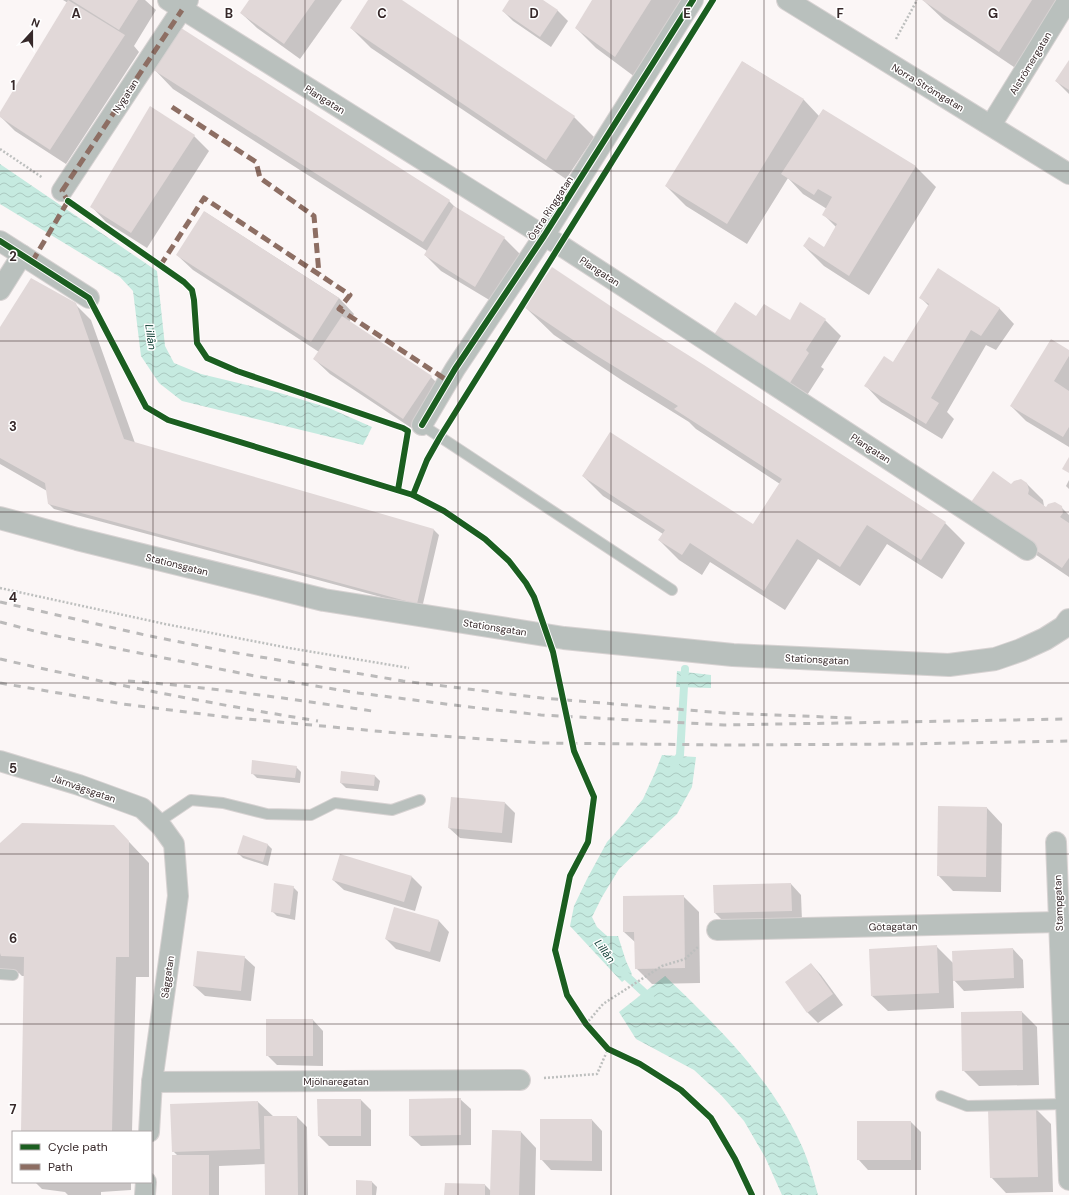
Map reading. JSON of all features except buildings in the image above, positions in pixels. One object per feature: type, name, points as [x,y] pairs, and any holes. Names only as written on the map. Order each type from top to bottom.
[{"type":"street","name":"Östra Ringgatan","points":[[422,425],[455,369],[544,236],[693,0]]},
{"type":"street","name":"Norra Strömgatan","points":[[787,0],[1069,174]]},
{"type":"street","name":"Alströmergatan","points":[[991,125],[1068,0]]},
{"type":"street","name":"Plangatan","points":[[179,3],[560,245],[1026,550]]},
{"type":"street","name":"Nygatan","points":[[62,191],[179,3]]},
{"type":"street","points":[[0,241],[89,298]]},
{"type":"street","points":[[0,290],[22,254]]},
{"type":"street","name":"Stationsgatan","points":[[0,518],[77,539],[324,600],[564,638],[733,655],[949,665],[995,659],[1021,650],[1045,639],[1066,624]]},
{"type":"street","name":"Järnvägsgatan","points":[[0,762],[79,785],[142,808],[159,824]]},
{"type":"street","name":"Såggatan","points":[[149,1131],[152,1082],[178,896],[174,844],[159,824]]},
{"type":"street","name":"Stampgatan","points":[[1056,842],[1064,923],[1066,1104],[1069,1180]]},
{"type":"street","name":"Götagatan","points":[[717,930],[1064,923]]},
{"type":"street","name":"Mjölnaregatan","points":[[152,1082],[520,1080]]},
{"type":"street","points":[[145,1195],[146,1183]]},
{"type":"lane","points":[[422,425],[672,590]]},
{"type":"lane","points":[[159,824],[191,800],[223,803],[266,814],[311,816],[335,803],[392,810],[420,800]]},
{"type":"lane","points":[[0,974],[13,975]]},
{"type":"lane","points":[[941,1096],[967,1106],[1066,1104]]},
{"type":"path","points":[[884,60],[917,0]]},
{"type":"path","points":[[0,150],[62,191]]},
{"type":"path","points":[[0,588],[165,624],[281,647],[409,668]]},
{"type":"path","points":[[586,1024],[603,1004],[662,966],[685,959],[717,930]]},
{"type":"path","points":[[520,1080],[598,1074],[608,1049]]},
{"type":"water","points":[[0,164],[157,271],[165,346],[174,363],[201,374],[280,393],[329,408],[372,427],[363,445],[182,401],[159,383],[141,356],[133,291],[120,277],[0,204]]},
{"type":"water","points":[[677,671],[711,675],[711,688],[676,687]]},
{"type":"water","points":[[662,755],[696,757],[692,787],[677,814],[619,869],[592,917],[597,927],[607,936],[618,936],[632,974],[622,982],[570,926],[574,906],[587,879],[607,842],[643,799]]},
{"type":"water","points":[[665,976],[722,1032],[740,1052],[772,1094],[786,1116],[802,1147],[818,1195],[782,1195],[765,1157],[744,1121],[721,1095],[694,1070],[636,1039],[619,1012]]},
{"type":"waterway","name":"Lillån","points":[[674,765],[680,755],[685,669]]},
{"type":"waterway","name":"Lillån","points":[[620,970],[651,999]]},
{"type":"railway","points":[[0,602],[145,635],[225,651],[403,681],[542,698],[724,713],[852,718]]},
{"type":"railway","points":[[0,622],[38,632],[255,676],[358,693],[541,715],[724,725],[1069,719]]},
{"type":"railway","points":[[0,659],[159,693],[318,721]]},
{"type":"railway","points":[[128,681],[220,690],[372,711]]},
{"type":"railway","points":[[0,683],[123,704],[226,717],[397,733],[541,743],[727,745],[1069,741]]},
{"type":"marked path","points":[[71,203],[62,191],[182,10]]},
{"type":"marked path","points":[[172,107],[256,162],[260,178],[314,216],[319,274]]},
{"type":"marked path","points":[[160,266],[204,198],[350,295],[339,309],[448,381]]},
{"type":"marked path","points":[[32,262],[68,201]]},
{"type":"cycle path","points":[[422,425],[455,369],[544,236],[693,0]]},
{"type":"cycle path","points":[[413,495],[427,460],[440,437],[713,0]]},
{"type":"cycle path","points":[[68,201],[184,282],[192,290],[197,343],[207,358],[237,371],[408,431],[398,490]]},
{"type":"cycle path","points":[[0,241],[89,298],[146,407],[168,420],[413,495],[444,511],[485,539],[509,561],[526,583],[534,597],[553,652],[574,751],[594,797],[588,842],[570,876],[555,950],[567,995],[586,1024],[608,1049],[640,1064],[681,1090],[711,1118],[735,1159],[752,1195]]}]
